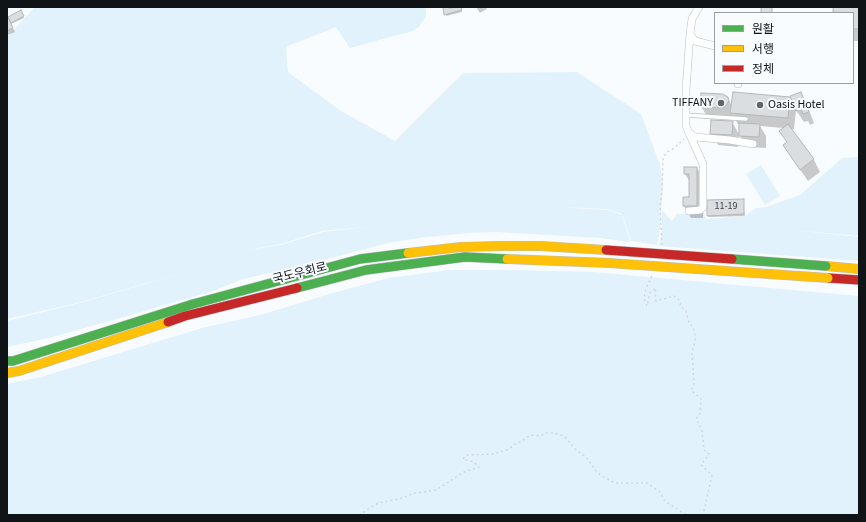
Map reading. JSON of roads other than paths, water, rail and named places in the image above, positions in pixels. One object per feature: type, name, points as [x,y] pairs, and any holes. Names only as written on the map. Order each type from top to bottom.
[{"type":"highway","name":"국도우회로","points":[[7,362],[193,304],[360,259],[476,246],[541,246],[859,268]]},
{"type":"highway","name":"국도우회로","points":[[7,373],[19,371],[185,316],[366,270],[465,257],[609,262],[859,280]]},
{"type":"street","points":[[689,211],[700,210],[703,207],[703,164],[686,126],[686,90],[690,34],[692,19],[699,7]]},
{"type":"street","points":[[690,34],[695,41],[714,46]]},
{"type":"street","points":[[689,133],[695,137],[730,140],[753,144]]},
{"type":"lane","points":[[686,115],[746,119]]},
{"type":"place","name":"TIFFANY","points":[[721,103]]},
{"type":"place","name":"Oasis Hotel","points":[[760,105]]}]
